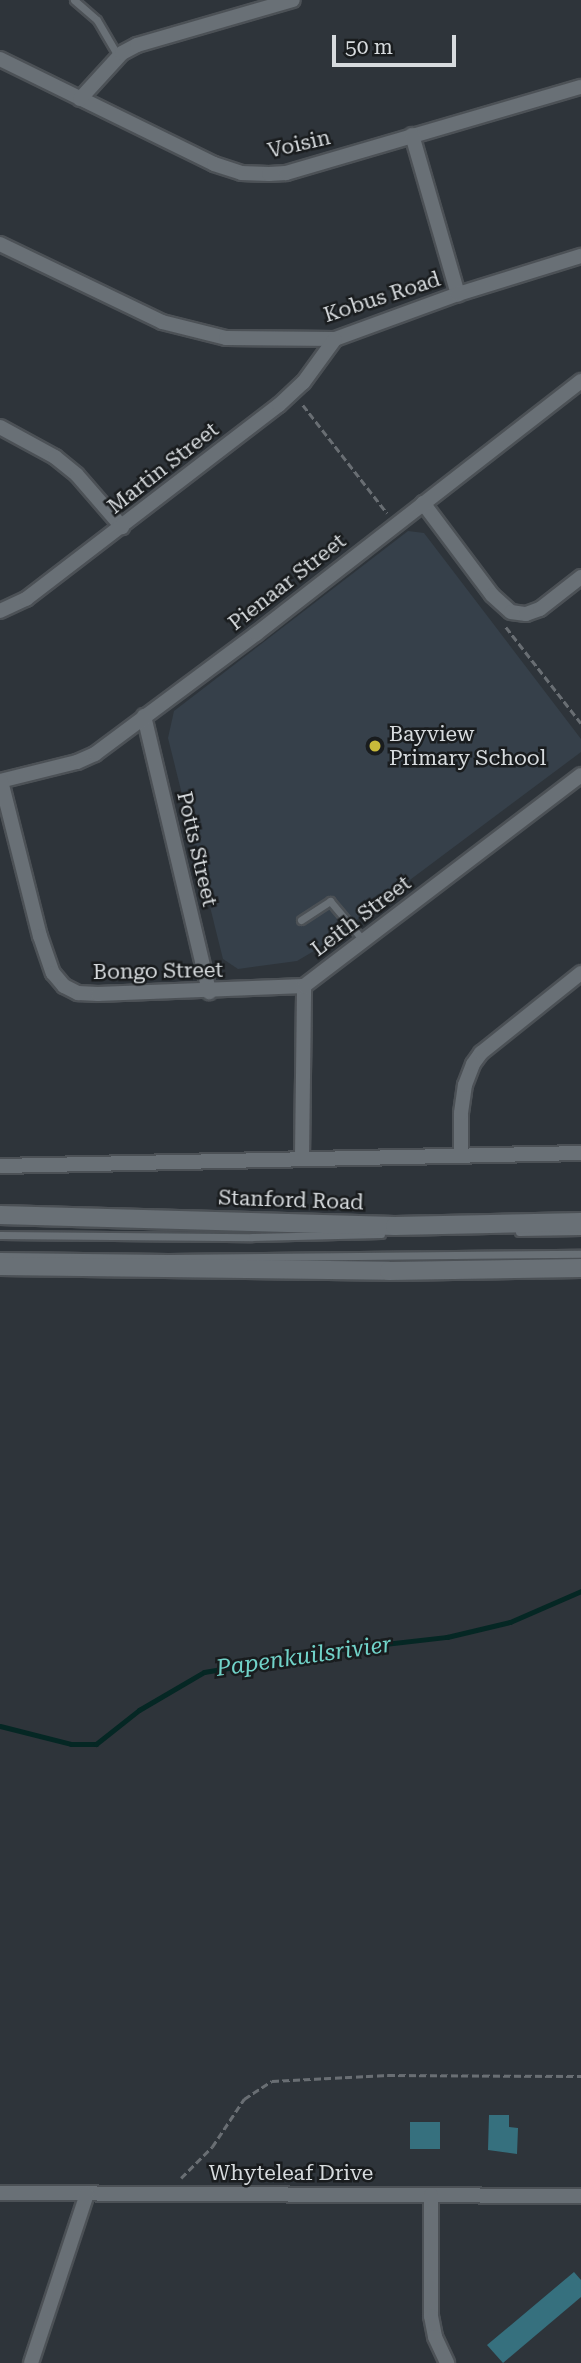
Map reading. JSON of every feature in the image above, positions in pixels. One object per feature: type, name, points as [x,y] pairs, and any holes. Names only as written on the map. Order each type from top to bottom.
[{"type":"main road","name":"Stanford Road","points":[[0,1215],[395,1226],[581,1222]]},
{"type":"main road","points":[[0,1266],[389,1272],[581,1268]]},
{"type":"street","points":[[80,99],[119,57],[137,45],[293,0]]},
{"type":"street","name":"Voisin","points":[[0,59],[214,164],[242,173],[286,173],[581,87]]},
{"type":"street","points":[[412,135],[458,294]]},
{"type":"street","name":"Kobus Road","points":[[0,244],[136,310],[190,331],[226,338],[335,339],[458,294],[581,256]]},
{"type":"street","name":"Martin Street","points":[[0,611],[26,599],[293,393],[335,339]]},
{"type":"street","name":"Pienaar Street","points":[[1,781],[87,759],[256,634],[581,381]]},
{"type":"street","points":[[0,427],[55,457],[77,475],[122,527]]},
{"type":"street","points":[[423,503],[503,607],[518,614],[540,609],[581,578]]},
{"type":"street","name":"Potts Street","points":[[144,716],[209,992]]},
{"type":"street","name":"Leith Street","points":[[302,1158],[304,986],[581,775]]},
{"type":"street","name":"Bongo Street","points":[[1,781],[40,936],[57,980],[78,993],[209,992],[304,986]]},
{"type":"street","points":[[461,1155],[461,1113],[465,1085],[473,1064],[481,1053],[581,973]]},
{"type":"street","name":"Stanford Road","points":[[0,1166],[581,1153]]},
{"type":"street","name":"Whyteleaf Drive","points":[[0,2193],[581,2196]]},
{"type":"street","points":[[31,2363],[87,2194]]},
{"type":"street","points":[[431,2195],[431,2316],[435,2337],[447,2363]]},
{"type":"lane","points":[[74,0],[97,20],[119,57]]},
{"type":"lane","points":[[301,920],[330,901],[363,940]]},
{"type":"lane","points":[[0,1235],[252,1237],[581,1231]]},
{"type":"lane","points":[[0,1256],[168,1258],[581,1254]]},
{"type":"path","points":[[293,393],[395,524]]},
{"type":"path","points":[[503,607],[507,632],[581,723]]},
{"type":"path","points":[[165,2194],[212,2147],[244,2099],[272,2081],[388,2075],[581,2076]]},
{"type":"shaded area","name":"Bayview Primary School","points":[[408,531],[424,533],[581,739],[581,752],[319,948],[297,961],[238,969],[223,959],[168,738],[174,711]]},
{"type":"building","points":[[489,2115],[509,2115],[509,2127],[518,2128],[517,2154],[488,2150]]},
{"type":"building","points":[[410,2122],[440,2122],[440,2149],[410,2149]]},
{"type":"building","points":[[574,2272],[581,2280],[581,2297],[503,2363],[487,2345]]},
{"type":"waterway","name":"Papenkuilsrivier","points":[[0,1726],[71,1744],[96,1744],[139,1710],[204,1672],[341,1649],[447,1637],[510,1622],[581,1591]]},
{"type":"place","name":"Bayview Primary School","points":[[375,746]]}]
